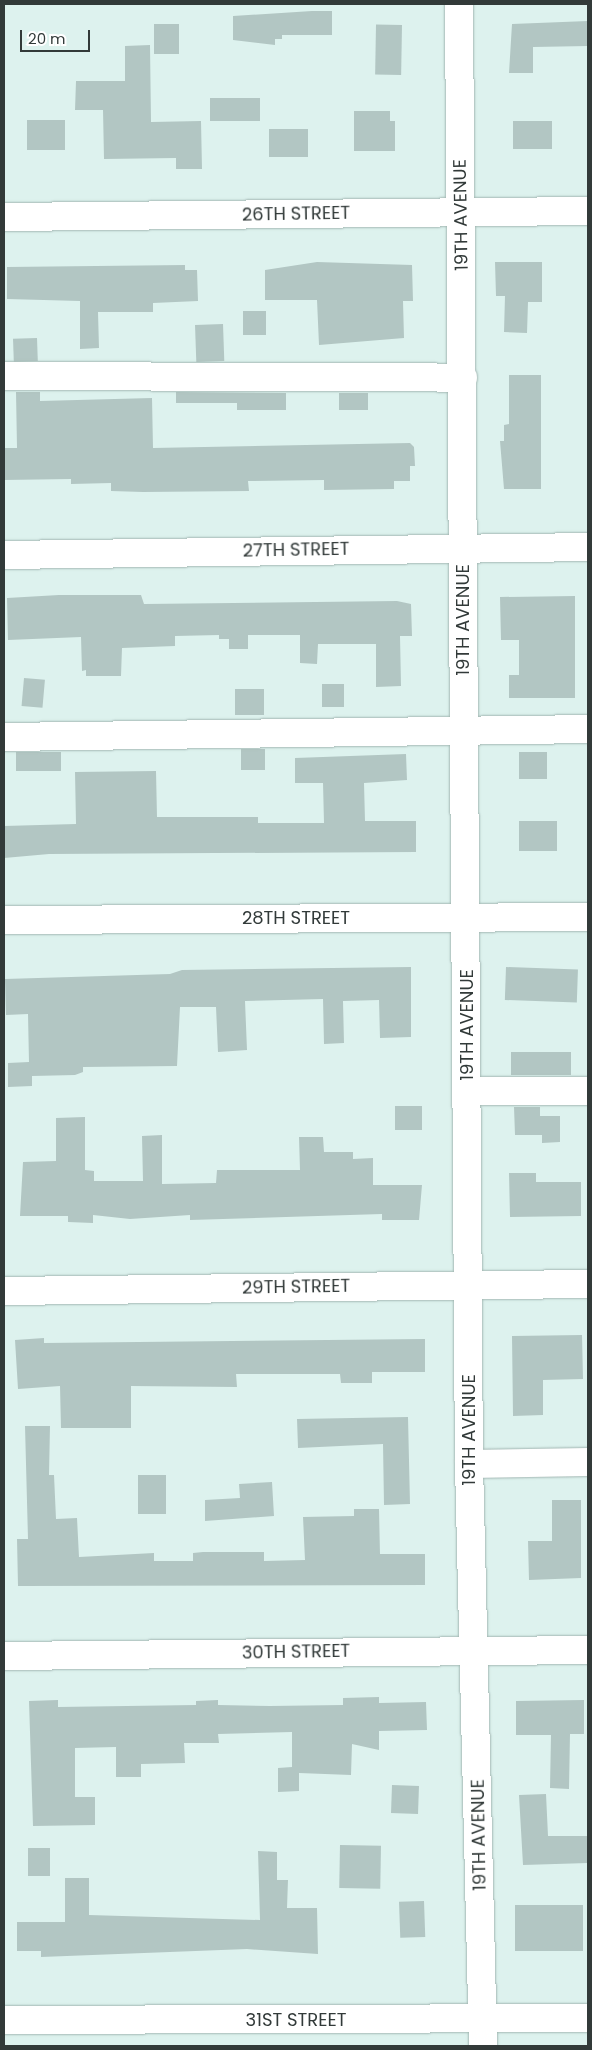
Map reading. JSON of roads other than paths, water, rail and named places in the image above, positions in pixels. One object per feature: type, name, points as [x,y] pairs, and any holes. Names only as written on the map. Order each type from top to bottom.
[{"type":"street","name":"19TH AVENUE","points":[[459,4],[469,1464],[483,2033]]},
{"type":"street","name":"26TH STREET","points":[[4,217],[588,211]]},
{"type":"street","points":[[4,376],[463,378]]},
{"type":"street","name":"27TH STREET","points":[[4,555],[463,547],[588,547]]},
{"type":"street","points":[[4,737],[588,729]]},
{"type":"street","name":"28TH STREET","points":[[4,920],[588,917]]},
{"type":"street","points":[[467,1091],[588,1091]]},
{"type":"street","name":"29TH STREET","points":[[4,1291],[588,1284]]},
{"type":"street","points":[[469,1464],[588,1462]]},
{"type":"street","name":"30TH STREET","points":[[4,1656],[588,1650]]},
{"type":"street","name":"31ST STREET","points":[[4,2020],[483,2033],[588,2018]]}]
